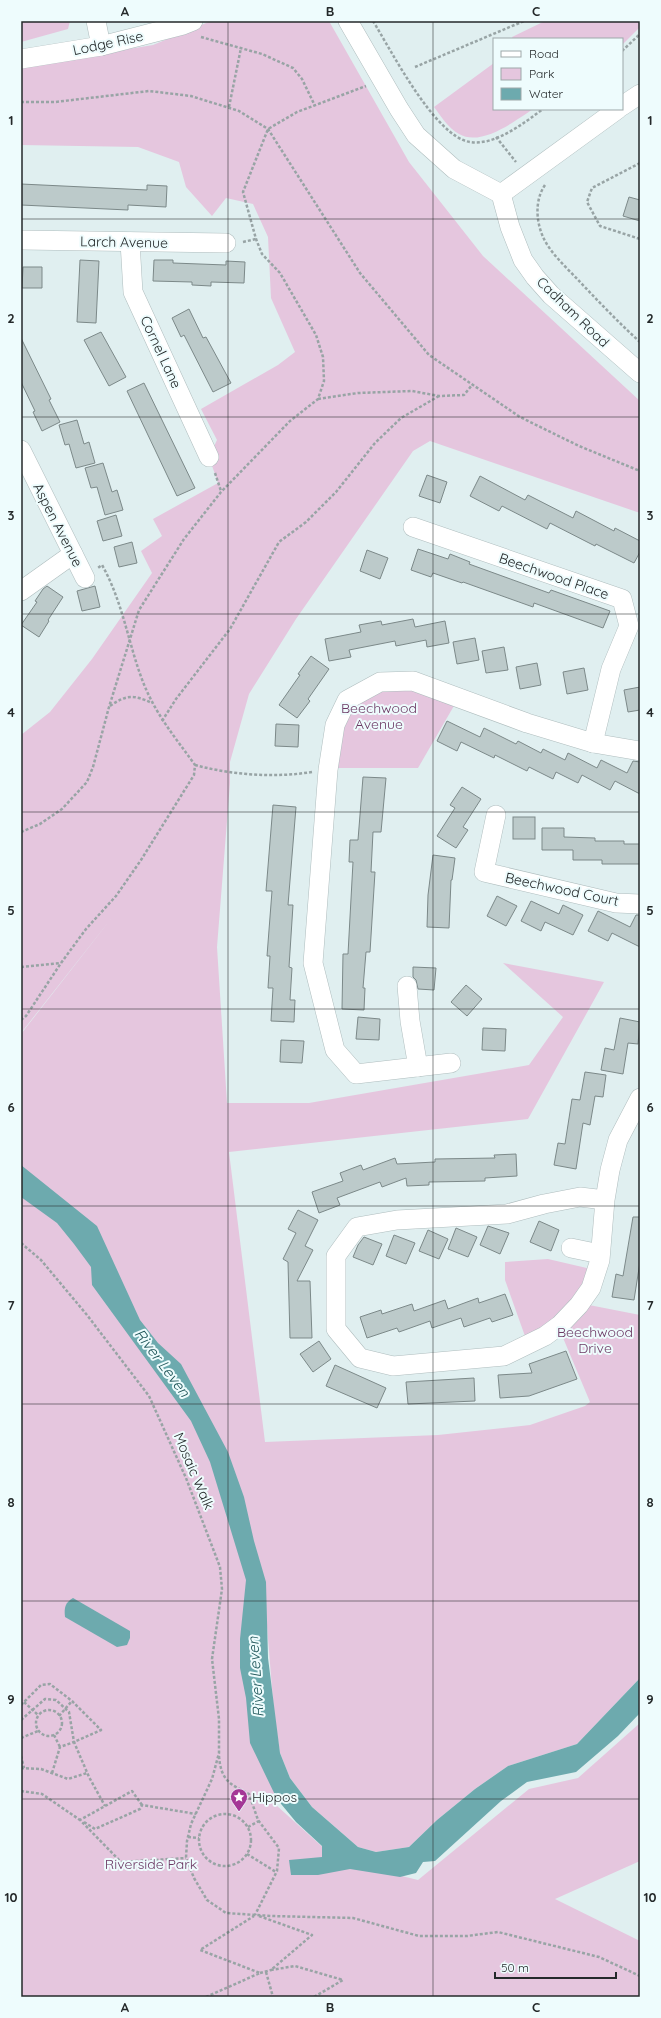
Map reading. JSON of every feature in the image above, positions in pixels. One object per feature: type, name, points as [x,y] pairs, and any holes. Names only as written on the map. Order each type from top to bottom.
[{"type":"street","points":[[96,21],[101,46]]},
{"type":"street","points":[[348,21],[399,109],[416,135],[454,169],[501,194],[617,110]]},
{"type":"street","name":"Lodge Rise","points":[[21,59],[101,46],[183,25],[195,28]]},
{"type":"street","points":[[623,105],[640,94]]},
{"type":"street","name":"Cadham Road","points":[[501,194],[510,227],[524,260],[536,277],[563,306],[640,373]]},
{"type":"street","name":"Larch Avenue","points":[[21,240],[226,243]]},
{"type":"street","name":"Cornel Lane","points":[[130,242],[133,292],[209,458]]},
{"type":"street","name":"Aspen Avenue","points":[[21,450],[85,578]]},
{"type":"street","name":"Beechwood Place","points":[[413,527],[622,599],[629,626],[611,669],[593,743]]},
{"type":"street","points":[[21,591],[73,554]]},
{"type":"street","points":[[451,1063],[356,1074],[334,1050],[313,963],[328,770],[335,725],[347,700],[380,682],[413,681],[527,723],[593,743],[640,751]]},
{"type":"street","name":"Beechwood Court","points":[[496,815],[484,872],[616,903],[640,904]]},
{"type":"street","points":[[407,986],[410,1021],[418,1067]]},
{"type":"street","points":[[605,1200],[580,1197],[544,1204],[507,1214],[397,1220],[357,1227],[336,1256],[336,1329],[360,1358],[393,1366],[504,1356],[545,1336],[560,1325],[579,1305],[591,1288],[600,1254],[605,1200],[610,1170],[618,1140],[640,1098]]},
{"type":"street","points":[[571,1248],[600,1254]]},
{"type":"path","points":[[373,21],[419,96],[437,120],[460,139],[477,142],[496,137],[510,132],[542,110]]},
{"type":"path","points":[[415,67],[524,21]]},
{"type":"path","points":[[195,28],[241,48],[262,54],[293,68],[302,79],[315,106]]},
{"type":"path","points":[[623,50],[640,34]]},
{"type":"path","points":[[229,107],[241,48]]},
{"type":"path","points":[[318,399],[324,381],[323,357],[316,335],[280,273],[262,254],[256,239],[243,192],[268,129],[297,112],[367,86]]},
{"type":"path","points":[[21,102],[55,102],[149,91],[191,96],[229,107],[268,129],[360,273],[429,355],[520,417],[579,446],[640,471]]},
{"type":"path","points":[[640,163],[592,188],[587,202],[600,226],[640,239]]},
{"type":"path","points":[[548,181],[540,192],[538,214],[546,241],[560,260],[640,342]]},
{"type":"path","points":[[21,832],[40,824],[62,809],[87,782],[93,767],[109,707],[139,610],[184,539],[214,500],[290,421],[318,399],[358,392],[412,391],[439,396],[464,395],[472,385]]},
{"type":"path","points":[[162,721],[176,698],[230,629],[279,542],[306,522],[336,492],[375,443],[401,418],[439,396]]},
{"type":"path","points":[[85,578],[102,565],[112,583],[130,640],[134,658],[153,704],[162,721],[195,765],[220,771],[259,774],[298,774],[328,770]]},
{"type":"path","points":[[109,707],[127,696],[140,698],[153,704]]},
{"type":"path","points":[[21,1020],[26,1016],[61,963],[86,930],[116,896],[160,833],[194,775],[195,765]]},
{"type":"path","points":[[21,967],[61,963]]},
{"type":"path","name":"Mosaic Walk","points":[[21,1243],[41,1260],[149,1396],[166,1430],[209,1534],[220,1567],[222,1588],[212,1659],[219,1719],[220,1768],[223,1777],[234,1786],[250,1794],[259,1821],[279,1848],[276,1872],[255,1915],[226,1913],[207,1900],[194,1878],[186,1858],[188,1837],[196,1814],[212,1779],[219,1753]]},
{"type":"path","points":[[21,1705],[41,1685],[46,1684],[55,1687],[72,1701],[101,1730],[60,1747]]},
{"type":"path","points":[[21,1720],[42,1700],[49,1698],[56,1700],[65,1709],[70,1715],[74,1742],[87,1773],[105,1806]]},
{"type":"path","points":[[59,1716],[72,1701]]},
{"type":"path","points":[[24,1702],[38,1715]]},
{"type":"path","points":[[49,1710],[59,1716],[61,1728],[54,1735],[44,1736],[38,1731],[35,1723],[38,1715],[49,1710]]},
{"type":"path","points":[[21,1738],[38,1731]]},
{"type":"path","points":[[52,1773],[60,1747],[54,1735]]},
{"type":"path","points":[[21,1756],[23,1768],[41,1769],[68,1779],[87,1773]]},
{"type":"path","points":[[21,1791],[42,1794],[95,1829],[140,1809],[142,1805]]},
{"type":"path","points":[[80,1820],[132,1791],[142,1805],[196,1814]]},
{"type":"path","points":[[233,1815],[241,1819],[248,1827],[252,1843],[247,1854],[236,1864],[228,1867],[219,1866],[205,1857],[200,1850],[199,1838],[203,1826],[216,1816],[233,1815]]},
{"type":"path","points":[[80,1820],[121,1862],[186,1858]]},
{"type":"path","points":[[248,1827],[259,1821]]},
{"type":"path","points":[[188,1837],[199,1838]]},
{"type":"path","points":[[247,1854],[276,1872]]},
{"type":"path","points":[[255,1915],[312,1935],[271,1970]]},
{"type":"path","points":[[260,1973],[200,1950],[255,1915],[353,1918],[420,1936],[467,1936],[498,1932],[599,1957],[640,1976]]},
{"type":"path","points":[[206,1997],[260,1973],[295,1966],[343,1980],[314,1997]]},
{"type":"path","points":[[266,1972],[273,1997]]},
{"type":"green space","points":[[21,21],[70,21],[68,29],[21,42]]},
{"type":"green space","points":[[211,21],[329,21],[409,162],[483,256],[640,401],[640,513],[430,441],[413,451],[296,619],[249,694],[230,762],[230,783],[217,947],[227,1103],[309,1103],[529,1065],[563,1017],[503,963],[604,982],[528,1119],[229,1152],[265,1442],[438,1435],[530,1425],[585,1406],[590,1402],[561,1333],[589,1305],[640,1315],[640,1678],[577,1744],[508,1766],[475,1789],[437,1820],[409,1847],[376,1852],[358,1847],[312,1807],[290,1778],[280,1753],[274,1713],[267,1626],[250,1529],[276,1805],[337,1860],[418,1880],[529,1789],[578,1778],[640,1723],[640,1861],[555,1899],[640,1941],[640,1997],[21,1997],[21,1034],[114,915],[21,1033],[21,735],[50,712],[92,659],[152,573],[141,551],[162,536],[153,519],[218,483],[209,457],[217,440],[201,409],[278,365],[295,352],[271,298],[268,237],[253,204],[226,198],[212,216],[186,187],[179,162],[138,147],[21,145],[21,67],[153,45]]},
{"type":"green space","points":[[545,21],[640,21],[640,27],[623,44],[623,38],[512,37]]},
{"type":"green space","points":[[493,64],[493,110],[531,110],[498,131],[477,137],[468,137],[459,134],[448,125],[434,107]]},
{"type":"green space","name":"Beechwood Avenue","points":[[414,688],[455,704],[418,768],[337,768],[343,728],[354,705],[387,689]]},
{"type":"green space","points":[[548,1259],[591,1269],[566,1313],[526,1339],[505,1280],[505,1262]]},
{"type":"water","name":"River Leven","points":[[21,1165],[97,1226],[140,1320],[158,1343],[181,1364],[228,1452],[244,1497],[254,1541],[266,1582],[268,1658],[280,1753],[290,1778],[312,1807],[358,1847],[376,1852],[409,1847],[437,1820],[475,1789],[508,1766],[577,1744],[640,1678],[640,1713],[618,1736],[576,1772],[527,1782],[501,1801],[435,1861],[423,1862],[416,1873],[400,1877],[350,1869],[318,1875],[291,1875],[289,1860],[322,1857],[322,1846],[296,1822],[277,1799],[250,1743],[246,1698],[240,1668],[240,1639],[246,1580],[210,1462],[191,1421],[92,1285],[91,1267],[57,1223],[21,1197]]},
{"type":"water","points":[[73,1598],[130,1631],[130,1638],[127,1645],[117,1647],[65,1617],[66,1606]]},
{"type":"building","points":[[21,184],[147,190],[147,185],[167,186],[166,207],[128,205],[128,210],[21,205]]},
{"type":"building","points":[[629,197],[640,200],[640,221],[623,216]]},
{"type":"building","points":[[80,260],[99,261],[96,323],[77,322]]},
{"type":"building","points":[[154,260],[173,260],[173,263],[226,265],[226,261],[245,262],[244,283],[211,282],[211,286],[192,285],[192,282],[153,281]]},
{"type":"building","points":[[23,267],[42,267],[42,288],[22,288]]},
{"type":"building","points":[[189,309],[203,338],[206,337],[231,383],[213,392],[184,335],[181,337],[172,318]]},
{"type":"building","points":[[101,332],[126,377],[109,386],[84,340]]},
{"type":"building","points":[[21,338],[51,399],[49,400],[60,422],[42,431],[33,412],[35,411],[21,382]]},
{"type":"building","points":[[144,383],[195,488],[177,496],[127,391]]},
{"type":"building","points":[[77,420],[84,444],[89,442],[95,463],[76,468],[69,444],[65,445],[59,425]]},
{"type":"building","points":[[103,463],[112,492],[117,490],[123,510],[105,515],[97,487],[91,488],[85,468]]},
{"type":"building","points":[[427,475],[447,482],[440,503],[419,496]]},
{"type":"building","points":[[480,476],[525,500],[528,495],[573,518],[576,511],[614,531],[615,528],[640,541],[640,552],[634,563],[596,544],[595,546],[550,523],[547,529],[502,506],[499,511],[470,496]]},
{"type":"building","points":[[116,515],[122,536],[103,541],[97,521]]},
{"type":"building","points":[[132,542],[137,563],[119,567],[114,547]]},
{"type":"building","points":[[418,549],[448,559],[450,554],[470,562],[469,564],[549,593],[551,590],[610,611],[603,628],[534,603],[533,607],[433,573],[431,577],[411,570]]},
{"type":"building","points":[[367,550],[388,558],[380,579],[360,571]]},
{"type":"building","points":[[47,586],[63,597],[39,637],[21,625],[37,602],[35,601],[43,589]]},
{"type":"building","points":[[95,586],[100,607],[82,611],[77,591]]},
{"type":"building","points":[[413,619],[415,627],[445,621],[449,643],[427,647],[426,640],[396,646],[395,641],[349,650],[351,657],[329,661],[325,639],[361,632],[359,625],[381,621],[382,625]]},
{"type":"building","points":[[475,638],[479,660],[457,664],[453,642]]},
{"type":"building","points":[[504,647],[508,670],[486,673],[482,651]]},
{"type":"building","points":[[311,656],[329,669],[308,699],[310,701],[297,718],[279,705]]},
{"type":"building","points":[[537,663],[541,685],[520,689],[516,667]]},
{"type":"building","points":[[584,668],[588,690],[567,694],[563,672]]},
{"type":"building","points":[[640,687],[640,710],[628,712],[624,690]]},
{"type":"building","points":[[447,721],[480,737],[484,728],[516,744],[518,741],[541,753],[543,749],[565,760],[568,753],[597,768],[601,760],[627,773],[633,761],[640,762],[640,794],[615,781],[610,790],[582,775],[578,783],[556,772],[553,779],[529,767],[527,771],[495,755],[494,758],[461,742],[457,751],[437,741]]},
{"type":"building","points":[[276,724],[299,725],[298,747],[275,746]]},
{"type":"building","points":[[363,777],[386,778],[381,832],[373,832],[371,872],[375,872],[370,952],[366,952],[363,988],[365,988],[364,1010],[342,1009],[343,954],[348,954],[353,862],[349,862],[350,840],[358,840]]},
{"type":"building","points":[[462,787],[481,799],[463,827],[468,830],[456,848],[437,836],[455,808],[450,805]]},
{"type":"building","points":[[273,805],[296,807],[288,905],[293,905],[289,967],[292,968],[290,1000],[295,1000],[294,1022],[271,1021],[273,988],[268,988],[270,956],[267,956],[272,891],[266,891]]},
{"type":"building","points":[[513,817],[535,817],[535,839],[513,839]]},
{"type":"building","points":[[542,828],[564,828],[564,837],[595,838],[595,841],[624,841],[624,844],[640,844],[640,864],[602,864],[602,860],[573,860],[573,850],[542,850]]},
{"type":"building","points":[[433,855],[455,858],[451,880],[449,928],[427,927],[428,895]]},
{"type":"building","points":[[497,896],[517,906],[506,926],[487,916]]},
{"type":"building","points":[[531,901],[559,914],[563,905],[583,915],[573,935],[545,922],[541,931],[521,921]]},
{"type":"building","points":[[598,911],[630,927],[636,915],[640,915],[640,947],[612,933],[608,941],[588,931]]},
{"type":"building","points":[[413,967],[436,968],[434,990],[418,989],[416,980],[413,977]]},
{"type":"building","points":[[466,985],[482,999],[467,1016],[451,1002]]},
{"type":"building","points":[[358,1017],[380,1019],[379,1040],[356,1039]]},
{"type":"building","points":[[620,1018],[640,1022],[638,1044],[628,1043],[623,1074],[601,1070],[605,1048],[614,1050]]},
{"type":"building","points":[[483,1028],[506,1029],[505,1051],[482,1050]]},
{"type":"building","points":[[281,1040],[304,1041],[302,1063],[280,1062]]},
{"type":"building","points":[[585,1072],[606,1075],[603,1097],[595,1096],[590,1125],[583,1123],[576,1169],[554,1165],[558,1143],[565,1144],[572,1099],[580,1100]]},
{"type":"building","points":[[516,1154],[517,1176],[485,1178],[485,1181],[429,1182],[429,1185],[407,1186],[406,1178],[382,1187],[380,1182],[337,1198],[340,1205],[319,1213],[312,1192],[343,1181],[340,1173],[361,1165],[363,1170],[395,1158],[397,1164],[435,1162],[435,1159],[495,1158],[494,1155]]},
{"type":"building","points":[[298,1210],[318,1220],[305,1246],[313,1250],[297,1281],[310,1281],[312,1338],[290,1338],[288,1262],[283,1259],[296,1233],[288,1229]]},
{"type":"building","points":[[633,1217],[640,1217],[640,1262],[634,1300],[612,1297],[616,1274],[623,1276]]},
{"type":"building","points":[[539,1221],[559,1230],[551,1251],[530,1242]]},
{"type":"building","points":[[488,1226],[509,1233],[500,1254],[480,1245]]},
{"type":"building","points":[[456,1228],[477,1237],[468,1257],[448,1249]]},
{"type":"building","points":[[428,1230],[448,1239],[439,1259],[419,1251]]},
{"type":"building","points":[[394,1235],[415,1243],[406,1264],[386,1256]]},
{"type":"building","points":[[364,1237],[382,1244],[373,1265],[353,1257],[358,1245]]},
{"type":"building","points":[[505,1294],[513,1315],[492,1322],[490,1318],[464,1327],[461,1318],[432,1328],[430,1321],[399,1332],[397,1328],[367,1338],[360,1317],[381,1310],[382,1314],[412,1304],[414,1311],[445,1300],[448,1309],[478,1298],[479,1303]]},
{"type":"building","points":[[319,1341],[331,1359],[313,1372],[300,1354]]},
{"type":"building","points":[[566,1351],[577,1379],[529,1396],[500,1398],[498,1375],[532,1373],[529,1364]]},
{"type":"building","points":[[335,1365],[386,1388],[377,1408],[326,1386]]},
{"type":"building","points":[[474,1378],[475,1401],[408,1404],[406,1382]]},
{"type":"place","name":"Hippos","points":[[239,1812]]},
{"type":"park label","name":"Beechwood Drive","points":[[595,1340]]},
{"type":"park label","name":"Riverside Park","points":[[151,1864]]}]
